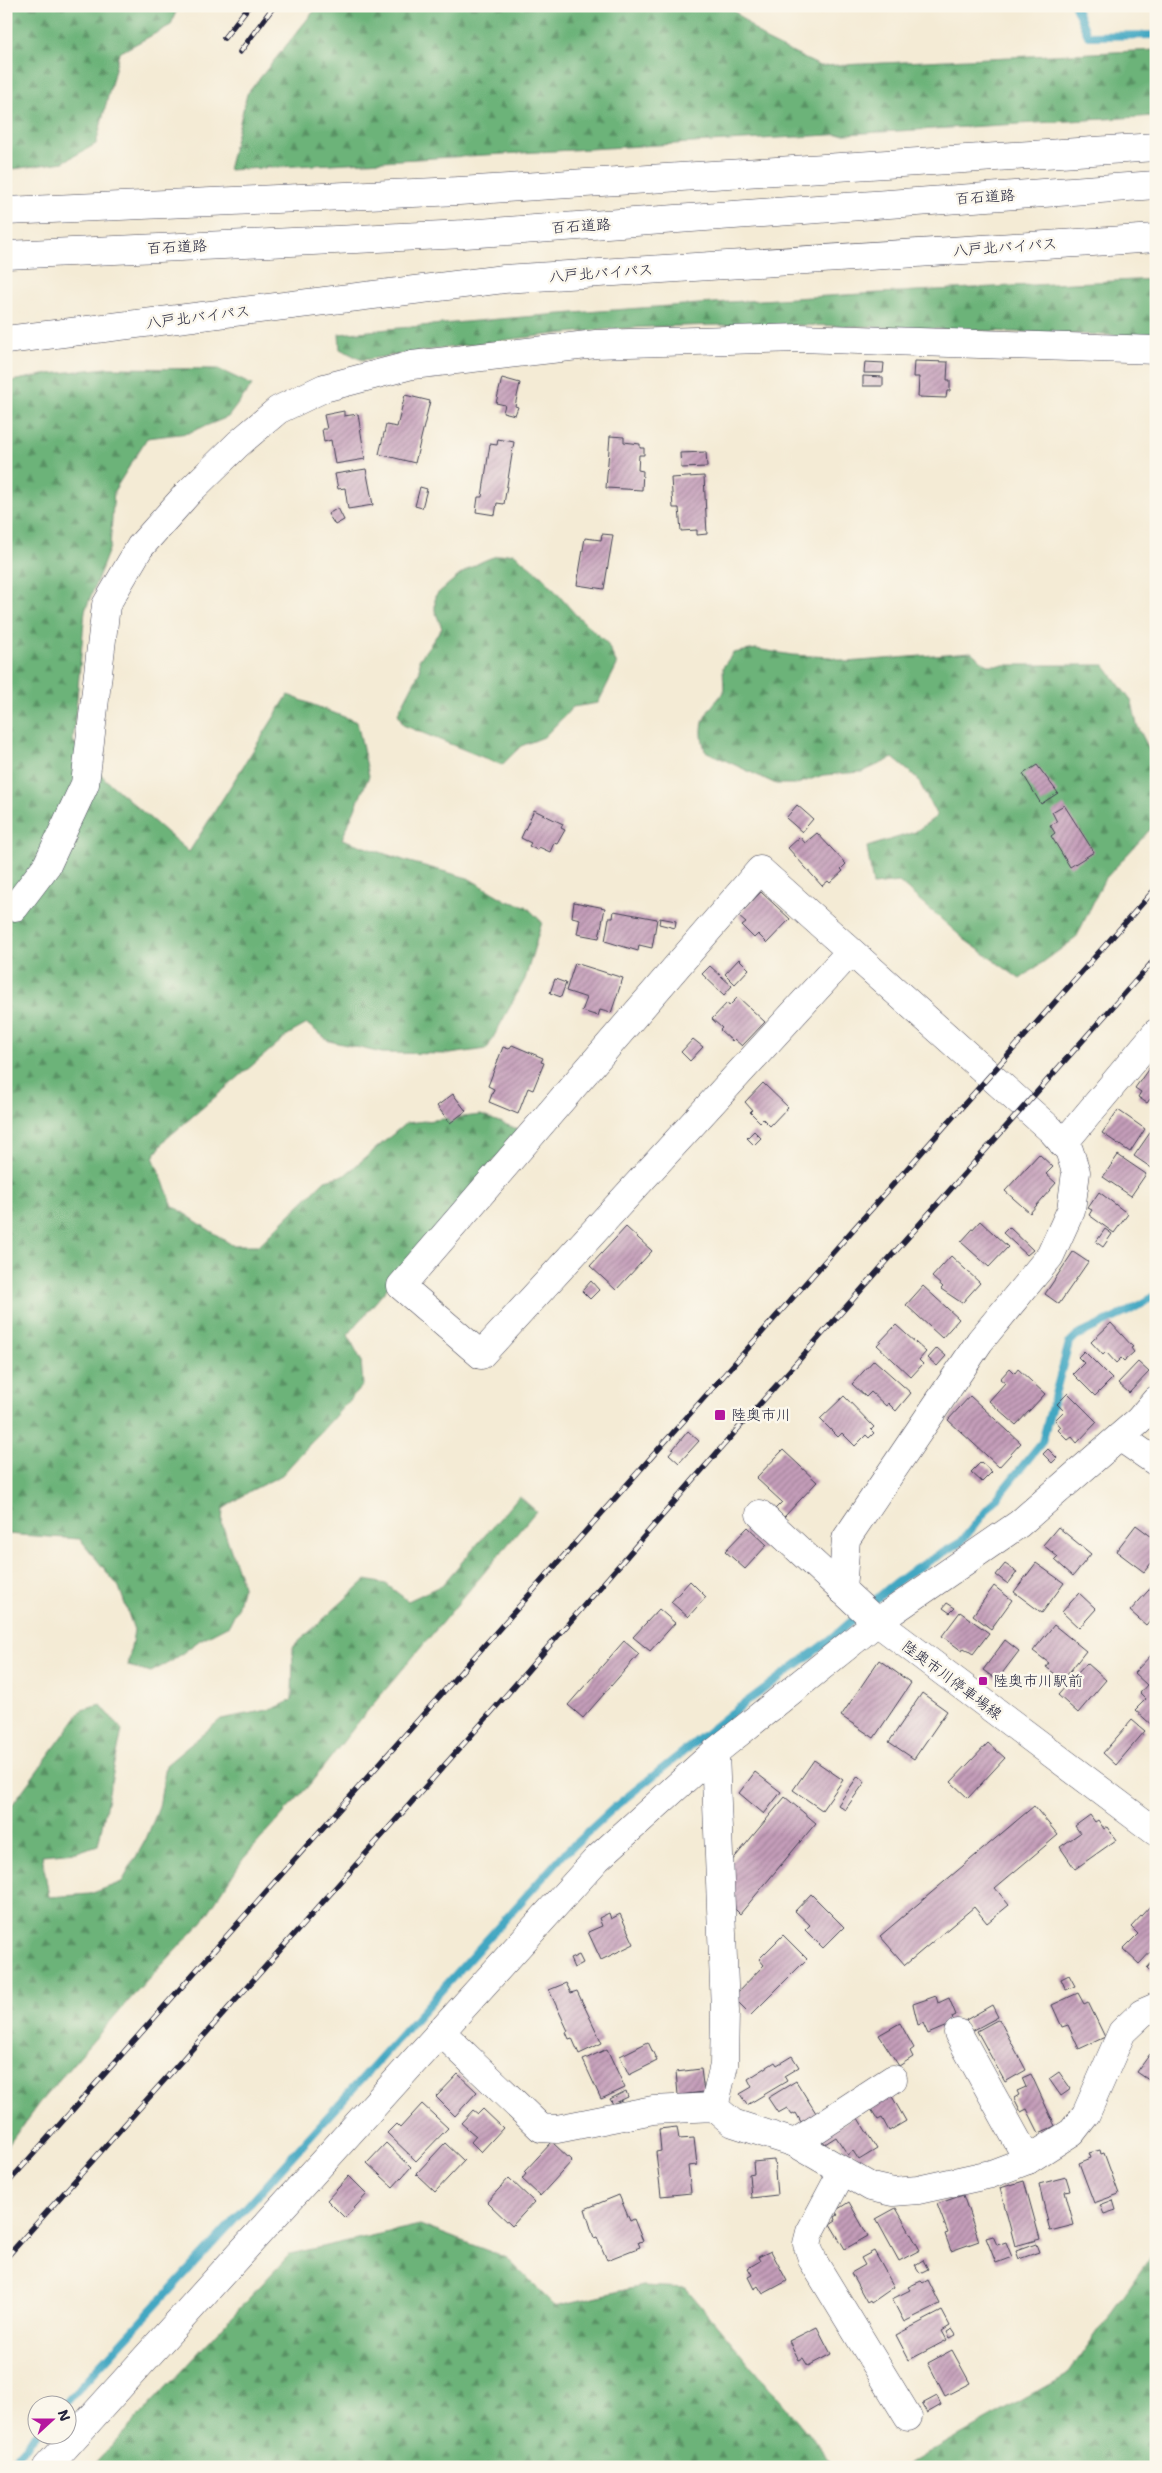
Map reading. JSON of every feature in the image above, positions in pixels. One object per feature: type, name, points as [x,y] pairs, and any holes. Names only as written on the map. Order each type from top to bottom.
[{"type":"main road","points":[[6,211],[459,191],[1156,147]]},
{"type":"main road","name":"百石道路","points":[[6,255],[464,234],[1156,185]]},
{"type":"main road","name":"八戸北バイパス","points":[[6,340],[504,279],[1156,238]]},
{"type":"main road","name":"八戸北バイパス","points":[[6,345],[48,336]]},
{"type":"main road","points":[[14,907],[47,865],[85,784],[106,605],[140,547],[188,493],[238,444],[278,410],[324,388],[412,365],[596,344],[799,338],[1156,350]]},
{"type":"main road","points":[[842,1590],[846,1539],[980,1341],[1050,1256],[1071,1210],[1076,1172],[1069,1150],[1063,1144],[760,870],[401,1286],[481,1355],[850,952]]},
{"type":"main road","points":[[1063,1144],[1156,1033]]},
{"type":"main road","points":[[47,2467],[597,1859],[716,1752],[877,1622],[1019,1524],[1139,1420],[1156,1400]]},
{"type":"main road","points":[[1120,1437],[1156,1462]]},
{"type":"main road","name":"陸奥市川停車場線","points":[[760,1514],[877,1622],[1156,1832]]},
{"type":"main road","points":[[714,2107],[724,2065],[725,2011],[716,1752]]},
{"type":"main road","points":[[440,2031],[542,2128],[557,2129],[653,2110],[714,2107],[733,2122],[795,2143],[842,2172],[871,2187],[893,2192],[918,2190],[991,2174],[1028,2160],[1072,2132],[1086,2114],[1122,2032],[1142,2014],[1156,2007]]},
{"type":"main road","points":[[958,2033],[1028,2160]]},
{"type":"main road","points":[[795,2143],[893,2079]]},
{"type":"main road","points":[[842,2172],[810,2232],[807,2244],[813,2260],[908,2417]]},
{"type":"green space","points":[[6,6],[178,6],[171,25],[119,53],[96,144],[63,162],[6,170]]},
{"type":"green space","points":[[318,6],[729,6],[766,40],[820,66],[1156,50],[1156,116],[228,170],[247,94]]},
{"type":"green space","points":[[1156,279],[1156,336],[859,326],[740,325],[640,327],[600,330],[481,343],[362,360],[340,349],[339,334],[543,315],[951,289]]},
{"type":"green space","points":[[107,368],[218,369],[252,385],[228,417],[188,433],[147,438],[114,491],[110,547],[85,611],[73,741],[106,780],[189,852],[288,695],[357,722],[369,776],[342,839],[406,861],[468,878],[507,901],[526,906],[542,922],[525,979],[487,1049],[450,1054],[382,1053],[329,1041],[307,1024],[289,1034],[166,1139],[153,1157],[173,1206],[232,1245],[259,1245],[325,1180],[345,1175],[406,1123],[481,1115],[520,1130],[348,1335],[361,1360],[363,1385],[282,1475],[250,1491],[223,1509],[222,1524],[243,1586],[237,1609],[229,1625],[200,1640],[172,1661],[151,1672],[128,1666],[134,1630],[119,1587],[80,1539],[6,1534],[6,382],[49,374]]},
{"type":"green space","points":[[513,553],[542,576],[575,614],[607,643],[617,665],[598,703],[573,707],[544,737],[521,746],[502,765],[403,725],[398,713],[420,671],[419,660],[442,628],[435,611],[435,596],[461,574],[480,562]]},
{"type":"green space","points":[[756,649],[792,655],[831,657],[847,662],[971,652],[987,665],[1104,665],[1132,702],[1137,725],[1156,763],[1156,823],[1104,880],[1076,938],[1020,979],[965,940],[899,882],[873,885],[867,847],[915,832],[937,816],[917,778],[893,758],[862,772],[823,775],[797,784],[776,784],[705,751],[702,725],[712,706],[724,692],[723,667],[733,653]]},
{"type":"green space","points":[[519,1496],[536,1511],[364,1715],[310,1784],[243,1859],[202,1922],[120,2010],[39,2103],[6,2148],[6,1813],[82,1710],[101,1705],[122,1730],[98,1845],[77,1852],[42,1855],[49,1897],[90,1894],[122,1882],[146,1839],[159,1807],[166,1765],[221,1719],[273,1709],[292,1700],[293,1647],[366,1580],[386,1584],[408,1601],[442,1585]]},
{"type":"green space","points":[[420,2225],[507,2258],[555,2306],[642,2286],[686,2288],[836,2467],[92,2467],[290,2254]]},
{"type":"green space","points":[[1156,2249],[1156,2467],[903,2467],[1067,2375]]},
{"type":"building","points":[[914,361],[948,362],[947,380],[950,380],[950,391],[947,391],[946,398],[918,397],[919,377],[913,377]]},
{"type":"building","points":[[865,362],[884,363],[883,373],[864,373]]},
{"type":"building","points":[[863,376],[883,377],[883,386],[863,386]]},
{"type":"building","points":[[502,378],[520,383],[515,406],[518,407],[515,415],[503,412],[505,405],[496,403]]},
{"type":"building","points":[[405,395],[430,401],[415,463],[379,454],[386,425],[397,427]]},
{"type":"building","points":[[344,411],[344,416],[358,414],[365,459],[335,464],[331,440],[324,442],[322,429],[327,429],[324,415]]},
{"type":"building","points":[[610,436],[624,437],[624,442],[640,444],[640,448],[644,448],[644,455],[639,455],[638,470],[643,471],[642,490],[606,488]]},
{"type":"building","points":[[498,439],[514,442],[504,504],[497,503],[495,515],[476,512],[478,497],[482,497],[490,444],[497,445]]},
{"type":"building","points":[[706,452],[707,467],[681,468],[680,453]]},
{"type":"building","points":[[366,469],[373,505],[348,509],[345,488],[338,489],[335,474]]},
{"type":"building","points":[[704,476],[707,534],[697,535],[697,530],[681,531],[679,508],[673,508],[671,478]]},
{"type":"building","points":[[420,487],[427,489],[422,508],[415,506]]},
{"type":"building","points":[[338,508],[344,520],[335,525],[328,514]]},
{"type":"building","points":[[602,534],[613,535],[604,589],[577,585],[585,538],[601,540]]},
{"type":"building","points":[[1037,765],[1058,793],[1041,804],[1023,774]]},
{"type":"building","points":[[797,805],[813,819],[802,832],[786,818]]},
{"type":"building","points":[[1064,805],[1094,852],[1070,867],[1051,836],[1055,833],[1050,825],[1057,822],[1052,812]]},
{"type":"building","points":[[534,810],[563,824],[561,828],[565,830],[557,844],[554,843],[550,852],[539,847],[537,850],[529,846],[531,843],[521,838]]},
{"type":"building","points":[[817,833],[846,864],[841,869],[843,871],[830,883],[828,881],[822,886],[788,848],[800,837],[805,843]]},
{"type":"building","points":[[761,892],[790,919],[767,943],[758,934],[754,938],[742,926],[746,923],[738,916]]},
{"type":"building","points":[[574,902],[605,908],[599,938],[577,934],[580,919],[572,917]]},
{"type":"building","points":[[614,911],[657,919],[652,948],[639,945],[638,951],[605,941],[609,918],[613,918]]},
{"type":"building","points":[[660,918],[676,921],[675,928],[659,924]]},
{"type":"building","points":[[739,959],[749,969],[735,984],[725,974]]},
{"type":"building","points":[[575,963],[623,978],[611,1013],[600,1010],[598,1016],[582,1011],[587,998],[566,991]]},
{"type":"building","points":[[710,966],[732,986],[724,995],[702,974]]},
{"type":"building","points":[[555,979],[566,983],[561,997],[550,993]]},
{"type":"building","points":[[738,997],[765,1022],[742,1046],[734,1039],[732,1041],[712,1019],[727,1003],[729,1006]]},
{"type":"building","points":[[693,1039],[703,1047],[690,1061],[681,1052]]},
{"type":"building","points":[[512,1045],[543,1058],[541,1062],[544,1063],[533,1090],[528,1088],[518,1114],[489,1102],[494,1089],[488,1086],[503,1047],[509,1049]]},
{"type":"building","points":[[1152,1064],[1156,1067],[1156,1102],[1150,1099],[1147,1103],[1138,1097],[1141,1092],[1135,1088]]},
{"type":"building","points":[[763,1083],[788,1107],[770,1126],[763,1119],[760,1122],[750,1112],[752,1110],[745,1102]]},
{"type":"building","points":[[453,1094],[466,1111],[450,1123],[437,1106]]},
{"type":"building","points":[[1118,1110],[1145,1129],[1130,1152],[1102,1133]]},
{"type":"building","points":[[1154,1127],[1156,1128],[1156,1171],[1134,1156]]},
{"type":"building","points":[[754,1131],[761,1138],[754,1145],[747,1138]]},
{"type":"building","points":[[1039,1154],[1053,1167],[1046,1174],[1056,1183],[1030,1213],[1005,1191]]},
{"type":"building","points":[[1118,1155],[1146,1174],[1131,1196],[1103,1177]]},
{"type":"building","points":[[1099,1192],[1128,1214],[1114,1233],[1089,1215],[1092,1210],[1088,1208]]},
{"type":"building","points":[[980,1221],[1008,1247],[989,1267],[961,1242]]},
{"type":"building","points":[[626,1227],[652,1251],[616,1290],[590,1266]]},
{"type":"building","points":[[1009,1227],[1033,1250],[1027,1255],[1003,1233]]},
{"type":"building","points":[[1105,1229],[1112,1234],[1103,1247],[1096,1242]]},
{"type":"building","points":[[1073,1252],[1088,1262],[1059,1304],[1045,1294]]},
{"type":"building","points":[[951,1256],[980,1283],[962,1303],[941,1289],[943,1287],[932,1277]]},
{"type":"building","points":[[591,1281],[599,1290],[590,1299],[582,1291]]},
{"type":"building","points":[[923,1286],[959,1319],[942,1338],[906,1305]]},
{"type":"building","points":[[1111,1323],[1133,1347],[1131,1348],[1134,1352],[1124,1361],[1121,1358],[1116,1363],[1106,1352],[1103,1355],[1091,1342]]},
{"type":"building","points":[[896,1325],[926,1352],[919,1360],[923,1364],[911,1377],[877,1345]]},
{"type":"building","points":[[937,1348],[946,1356],[937,1366],[928,1358]]},
{"type":"building","points":[[1084,1351],[1112,1379],[1095,1396],[1073,1374],[1084,1363],[1078,1357]]},
{"type":"building","points":[[874,1360],[911,1393],[896,1411],[888,1403],[886,1406],[871,1392],[866,1397],[852,1384]]},
{"type":"building","points":[[1138,1362],[1149,1372],[1129,1393],[1118,1383]]},
{"type":"building","points":[[1010,1368],[1015,1373],[1018,1369],[1045,1394],[1016,1425],[989,1401],[1005,1383],[1000,1379]]},
{"type":"building","points":[[1068,1393],[1097,1422],[1077,1443],[1072,1437],[1068,1440],[1058,1430],[1061,1427],[1055,1420],[1064,1411],[1057,1404]]},
{"type":"building","points":[[844,1396],[874,1427],[871,1430],[874,1433],[869,1438],[866,1435],[855,1446],[842,1433],[838,1437],[820,1419]]},
{"type":"building","points":[[970,1396],[1021,1443],[999,1467],[948,1420]]},
{"type":"building","points":[[688,1431],[699,1441],[679,1463],[669,1454]]},
{"type":"building","points":[[1048,1449],[1057,1458],[1052,1463],[1043,1454]]},
{"type":"building","points":[[783,1450],[817,1482],[784,1517],[775,1509],[782,1502],[756,1478]]},
{"type":"building","points":[[981,1462],[992,1472],[982,1482],[971,1472]]},
{"type":"building","points":[[1136,1525],[1156,1540],[1156,1557],[1144,1572],[1116,1551]]},
{"type":"building","points":[[748,1527],[767,1545],[745,1569],[725,1551]]},
{"type":"building","points":[[1058,1527],[1091,1554],[1073,1576],[1055,1560],[1058,1557],[1043,1545]]},
{"type":"building","points":[[1036,1563],[1064,1583],[1042,1613],[1014,1592]]},
{"type":"building","points":[[1005,1564],[1017,1572],[1008,1584],[996,1575]]},
{"type":"building","points":[[690,1581],[706,1597],[688,1617],[671,1602]]},
{"type":"building","points":[[1156,1582],[1156,1613],[1146,1625],[1130,1611]]},
{"type":"building","points":[[994,1586],[1012,1600],[991,1629],[973,1615]]},
{"type":"building","points":[[1079,1593],[1096,1609],[1079,1628],[1062,1612]]},
{"type":"building","points":[[947,1603],[955,1608],[950,1613],[943,1608]]},
{"type":"building","points":[[659,1609],[675,1623],[650,1651],[633,1637]]},
{"type":"building","points":[[960,1612],[989,1633],[973,1654],[964,1648],[962,1651],[942,1636]]},
{"type":"building","points":[[1054,1625],[1086,1651],[1063,1680],[1046,1667],[1049,1663],[1033,1651]]},
{"type":"building","points":[[1005,1640],[1019,1651],[997,1680],[983,1670]]},
{"type":"building","points":[[624,1641],[639,1654],[583,1718],[568,1705]]},
{"type":"building","points":[[1156,1650],[1156,1725],[1154,1727],[1135,1710],[1146,1699],[1140,1693],[1147,1685],[1134,1673]]},
{"type":"building","points":[[879,1660],[911,1683],[874,1738],[841,1716]]},
{"type":"building","points":[[1087,1663],[1106,1680],[1078,1713],[1058,1695]]},
{"type":"building","points":[[922,1693],[947,1711],[914,1759],[889,1742]]},
{"type":"building","points":[[1132,1720],[1145,1731],[1116,1765],[1103,1753]]},
{"type":"building","points":[[988,1743],[1005,1758],[968,1798],[951,1782]]},
{"type":"building","points":[[814,1760],[843,1780],[822,1810],[793,1790]]},
{"type":"building","points":[[755,1772],[781,1792],[764,1814],[739,1793]]},
{"type":"building","points":[[858,1776],[865,1782],[845,1810],[838,1805]]},
{"type":"building","points":[[785,1797],[816,1823],[740,1914],[735,1909],[731,1862]]},
{"type":"building","points":[[1034,1806],[1058,1835],[995,1888],[1009,1905],[987,1923],[974,1907],[905,1965],[880,1936]]},
{"type":"building","points":[[1090,1815],[1095,1822],[1098,1820],[1104,1829],[1107,1827],[1116,1840],[1075,1869],[1060,1847],[1080,1833],[1075,1826]]},
{"type":"building","points":[[811,1894],[844,1927],[823,1948],[805,1930],[810,1925],[795,1911]]},
{"type":"building","points":[[1152,1904],[1156,1908],[1156,1946],[1139,1964],[1123,1949],[1138,1934],[1131,1927]]},
{"type":"building","points":[[609,1913],[611,1919],[620,1914],[634,1944],[601,1960],[588,1932],[602,1926],[599,1918]]},
{"type":"building","points":[[783,1935],[807,1959],[751,2015],[733,1997],[764,1965],[759,1959]]},
{"type":"building","points":[[579,1955],[583,1963],[574,1968],[570,1959]]},
{"type":"building","points":[[1156,1958],[1156,1976],[1147,1968]]},
{"type":"building","points":[[1069,1975],[1075,1986],[1066,1990],[1061,1979]]},
{"type":"building","points":[[566,1983],[571,1993],[577,1991],[602,2043],[579,2054],[572,2038],[569,2039],[566,2032],[568,2031],[549,1990]]},
{"type":"building","points":[[1078,1993],[1084,2004],[1088,2002],[1105,2037],[1079,2049],[1068,2025],[1062,2027],[1052,2005]]},
{"type":"building","points":[[936,1996],[938,2003],[949,1998],[956,2015],[952,2017],[954,2023],[928,2034],[923,2023],[918,2025],[913,2004]]},
{"type":"building","points":[[992,2005],[998,2017],[972,2031],[966,2020]]},
{"type":"building","points":[[999,2019],[1026,2070],[1005,2082],[977,2031]]},
{"type":"building","points":[[900,2023],[914,2048],[910,2051],[913,2057],[899,2066],[879,2035]]},
{"type":"building","points":[[648,2042],[657,2061],[629,2075],[620,2056]]},
{"type":"building","points":[[607,2049],[625,2088],[601,2099],[583,2060]]},
{"type":"building","points":[[1150,2054],[1156,2059],[1156,2085],[1137,2072]]},
{"type":"building","points":[[792,2056],[799,2067],[784,2076],[787,2081],[747,2105],[740,2094],[752,2087],[748,2079],[775,2062],[777,2065]]},
{"type":"building","points":[[701,2069],[704,2092],[678,2095],[676,2072]]},
{"type":"building","points":[[1059,2072],[1071,2089],[1061,2096],[1049,2079]]},
{"type":"building","points":[[458,2074],[477,2092],[455,2116],[436,2097]]},
{"type":"building","points":[[1031,2074],[1055,2126],[1039,2133],[1027,2109],[1021,2112],[1014,2098],[1019,2095],[1017,2091],[1026,2087],[1022,2078]]},
{"type":"building","points":[[796,2081],[816,2113],[801,2122],[796,2113],[792,2115],[787,2108],[778,2113],[768,2098]]},
{"type":"building","points":[[626,2091],[628,2097],[613,2104],[610,2099]]},
{"type":"building","points":[[890,2093],[906,2121],[889,2131],[882,2118],[878,2120],[869,2106]]},
{"type":"building","points":[[422,2104],[448,2128],[416,2161],[387,2133],[396,2124],[400,2128]]},
{"type":"building","points":[[483,2109],[503,2128],[481,2152],[471,2142],[476,2136],[461,2123],[473,2110],[478,2114]]},
{"type":"building","points":[[856,2115],[877,2149],[859,2160],[853,2151],[848,2155],[836,2137],[825,2144],[821,2137]]},
{"type":"building","points":[[677,2127],[679,2139],[694,2138],[697,2165],[688,2166],[691,2193],[661,2196],[656,2152],[661,2151],[659,2129]]},
{"type":"building","points":[[552,2142],[572,2161],[540,2196],[522,2179],[526,2174],[524,2172]]},
{"type":"building","points":[[386,2143],[411,2167],[393,2187],[367,2163]]},
{"type":"building","points":[[445,2143],[464,2161],[435,2192],[416,2174]]},
{"type":"building","points":[[1100,2150],[1101,2154],[1104,2153],[1119,2194],[1094,2203],[1079,2163],[1091,2158],[1089,2153]]},
{"type":"building","points":[[774,2160],[777,2195],[751,2198],[749,2174],[754,2173],[753,2162]]},
{"type":"building","points":[[349,2176],[367,2194],[345,2218],[327,2200]]},
{"type":"building","points":[[1066,2177],[1070,2190],[1065,2191],[1074,2225],[1050,2231],[1039,2184]]},
{"type":"building","points":[[509,2178],[534,2202],[512,2226],[487,2202]]},
{"type":"building","points":[[1024,2181],[1040,2239],[1015,2246],[1000,2188]]},
{"type":"building","points":[[619,2195],[630,2221],[634,2219],[643,2241],[638,2242],[640,2247],[607,2260],[597,2237],[594,2238],[585,2209]]},
{"type":"building","points":[[963,2195],[979,2241],[951,2251],[945,2234],[948,2233],[937,2204]]},
{"type":"building","points":[[1113,2200],[1116,2210],[1104,2214],[1100,2205]]},
{"type":"building","points":[[849,2202],[868,2236],[845,2249],[830,2224],[836,2220],[835,2217],[838,2215],[835,2211]]},
{"type":"building","points":[[896,2208],[920,2250],[899,2261],[876,2219]]},
{"type":"building","points":[[993,2236],[997,2245],[1006,2242],[1012,2257],[996,2263],[986,2238]]},
{"type":"building","points":[[1036,2244],[1039,2252],[1019,2259],[1016,2251]]},
{"type":"building","points":[[771,2251],[787,2281],[763,2294],[758,2286],[754,2289],[748,2277],[752,2275],[748,2268],[760,2261],[758,2257]]},
{"type":"building","points":[[874,2251],[894,2287],[871,2303],[870,2300],[867,2302],[851,2273],[865,2265],[861,2258]]},
{"type":"building","points":[[923,2260],[928,2269],[920,2273],[915,2265]]},
{"type":"building","points":[[928,2280],[940,2304],[904,2322],[892,2299],[910,2290],[908,2287]]},
{"type":"building","points":[[942,2311],[950,2326],[942,2331],[947,2340],[909,2360],[896,2335]]},
{"type":"building","points":[[817,2327],[831,2354],[808,2366],[803,2358],[799,2360],[789,2341]]},
{"type":"building","points":[[952,2329],[956,2335],[950,2338],[947,2332]]},
{"type":"building","points":[[952,2350],[970,2383],[945,2396],[928,2363]]},
{"type":"building","points":[[937,2396],[941,2405],[927,2413],[922,2404]]},
{"type":"waterway","points":[[1075,6],[1088,36],[1156,35]]},
{"type":"waterway","points":[[72,2396],[250,2203],[563,1855],[617,1805],[729,1715],[831,1639],[889,1588],[909,1573],[961,1542],[1042,1442],[1069,1343],[1076,1336],[1129,1311],[1156,1295]]},
{"type":"waterway","points":[[6,2467],[28,2444]]},
{"type":"railway","points":[[224,38],[249,6]]},
{"type":"railway","points":[[240,52],[274,6]]},
{"type":"railway","points":[[6,2185],[1156,888]]},
{"type":"railway","points":[[6,2258],[475,1731],[735,1432],[1156,958]]},
{"type":"place","name":"陸奥市川","points":[[720,1415]]},
{"type":"place","name":"陸奥市川駅前","points":[[983,1681]]}]
